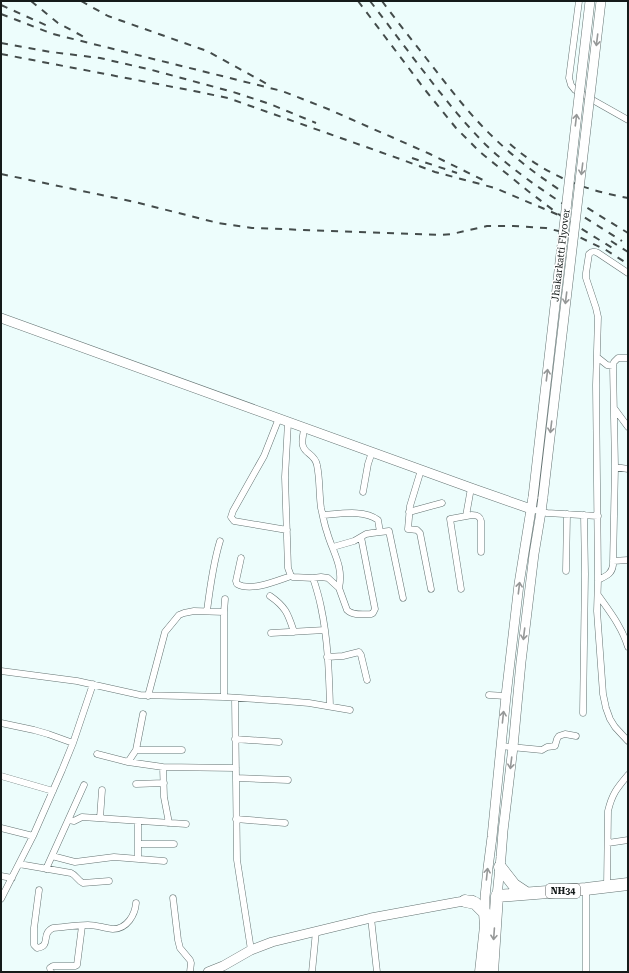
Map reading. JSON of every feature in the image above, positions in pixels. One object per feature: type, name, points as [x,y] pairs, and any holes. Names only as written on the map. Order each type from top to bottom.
[{"type":"highway","points":[[500,867],[514,885],[526,893]]},
{"type":"highway","name":"NH34","points":[[491,897],[628,884]]},
{"type":"highway","points":[[491,897],[492,972]]},
{"type":"highway","points":[[465,901],[475,904],[485,913],[486,926],[481,972]]},
{"type":"main road","name":"Jhakarkatti Flyover","points":[[491,897],[488,868],[506,696],[519,584],[533,497],[590,1]]},
{"type":"main road","name":"Jhakarkatti Flyover","points":[[491,897],[500,867],[521,662],[534,554],[543,497],[602,1]]},
{"type":"main road","points":[[1,318],[531,509]]},
{"type":"main road","points":[[208,972],[223,966],[251,950],[272,942],[371,918],[491,897],[485,913]]},
{"type":"street","points":[[579,1],[568,78],[575,90],[628,120]]},
{"type":"street","points":[[628,273],[594,251],[589,254],[586,273],[598,317],[597,611],[603,694],[610,719],[628,741]]},
{"type":"street","points":[[597,357],[607,365],[613,366]]},
{"type":"street","points":[[598,580],[610,574],[613,561],[615,467],[613,366],[614,362],[618,358],[628,358]]},
{"type":"street","points":[[614,408],[628,427]]},
{"type":"street","points":[[279,418],[266,451],[231,517],[234,521],[287,530]]},
{"type":"street","points":[[288,422],[285,477],[288,568],[290,576]]},
{"type":"street","points":[[304,428],[302,443],[304,449],[314,456],[317,464],[323,515],[341,578],[339,588]]},
{"type":"street","points":[[363,492],[368,464],[372,452]]},
{"type":"street","points":[[615,467],[628,469]]},
{"type":"street","points":[[421,470],[409,512],[408,529],[417,530],[420,533],[431,589]]},
{"type":"street","points":[[466,516],[471,488]]},
{"type":"street","points":[[409,512],[442,503]]},
{"type":"street","points":[[531,509],[547,513],[598,516]]},
{"type":"street","points":[[323,515],[362,513],[378,520],[380,532]]},
{"type":"street","points":[[566,571],[567,514]]},
{"type":"street","points":[[461,589],[450,519],[476,515],[480,518],[481,552]]},
{"type":"street","points":[[583,713],[585,574],[584,515]]},
{"type":"street","points":[[333,547],[354,541],[372,533],[390,531],[403,598]]},
{"type":"street","points":[[242,558],[236,581],[237,584],[242,586],[258,586],[290,576],[313,578],[324,577],[339,588],[349,612],[355,614],[371,614],[375,610],[361,537]]},
{"type":"street","points":[[207,612],[215,557],[220,541]]},
{"type":"street","points":[[613,561],[628,560]]},
{"type":"street","points":[[313,578],[320,602],[325,630],[330,706]]},
{"type":"street","points":[[598,595],[626,632],[628,647]]},
{"type":"street","points":[[270,596],[279,602],[286,611],[294,632]]},
{"type":"street","points":[[224,697],[224,612],[226,599]]},
{"type":"street","points":[[148,696],[165,632],[179,615],[184,612],[194,611],[224,612]]},
{"type":"street","points":[[271,633],[325,630]]},
{"type":"street","points":[[327,657],[343,656],[359,652],[367,680]]},
{"type":"street","points":[[1,671],[66,679],[131,694],[148,696],[224,697],[309,703],[350,710]]},
{"type":"street","points":[[1,899],[33,836],[53,791],[73,743],[93,684]]},
{"type":"street","points":[[489,695],[506,696]]},
{"type":"street","points":[[235,698],[237,860],[251,950]]},
{"type":"street","points":[[128,762],[136,750],[143,714]]},
{"type":"street","points":[[1,723],[34,730],[73,743]]},
{"type":"street","points":[[501,746],[542,750],[547,747],[555,746],[556,739],[559,736],[565,734],[576,736]]},
{"type":"street","points":[[235,739],[279,742]]},
{"type":"street","points":[[136,750],[182,750]]},
{"type":"street","points":[[97,754],[128,762],[163,766],[236,768]]},
{"type":"street","points":[[163,766],[164,797],[169,823]]},
{"type":"street","points":[[607,887],[608,811],[616,790],[628,775]]},
{"type":"street","points":[[1,776],[53,791]]},
{"type":"street","points":[[236,778],[288,780]]},
{"type":"street","points":[[136,784],[164,784]]},
{"type":"street","points":[[46,869],[84,785]]},
{"type":"street","points":[[100,818],[102,790]]},
{"type":"street","points":[[69,820],[82,817],[186,824]]},
{"type":"street","points":[[236,819],[285,824]]},
{"type":"street","points":[[138,821],[138,859]]},
{"type":"street","points":[[1,828],[33,836]]},
{"type":"street","points":[[608,843],[628,840]]},
{"type":"street","points":[[138,844],[174,844]]},
{"type":"street","points":[[52,856],[75,862],[106,858],[164,861]]},
{"type":"street","points":[[19,864],[71,873],[83,883],[109,880]]},
{"type":"street","points":[[1,876],[12,878]]},
{"type":"street","points":[[586,889],[586,972]]},
{"type":"street","points":[[39,890],[34,928],[34,945],[37,948],[44,946],[47,933],[53,928],[95,926],[112,929],[120,927],[128,922],[132,917],[136,904]]},
{"type":"street","points":[[172,898],[178,940],[180,948],[190,960],[190,972]]},
{"type":"street","points":[[371,918],[377,972]]},
{"type":"street","points":[[51,972],[50,968],[53,966],[77,965],[82,926]]},
{"type":"street","points":[[312,972],[316,931]]},
{"type":"railway","points":[[31,1],[58,23],[86,38]]},
{"type":"railway","points":[[81,1],[108,16],[207,51],[269,85]]},
{"type":"railway","points":[[358,1],[426,91],[456,128],[480,152],[561,216],[614,249]]},
{"type":"railway","points":[[370,1],[444,98],[486,145],[501,159],[534,184],[622,241]]},
{"type":"railway","points":[[382,1],[458,99],[493,137],[541,177],[628,233]]},
{"type":"railway","points":[[1,5],[50,27]]},
{"type":"railway","points":[[1,14],[53,34],[282,91],[328,109],[430,154],[485,181]]},
{"type":"railway","points":[[1,43],[51,52],[100,58],[152,70],[233,92],[270,104],[316,123]]},
{"type":"railway","points":[[1,54],[228,98],[435,172],[495,188],[561,216]]},
{"type":"railway","points":[[510,144],[536,164],[565,179],[611,195],[628,198]]},
{"type":"railway","points":[[412,158],[457,173]]},
{"type":"railway","points":[[1,174],[135,202],[218,223],[252,228],[441,235],[487,226],[546,228],[575,235],[606,250],[628,264]]},
{"type":"railway","points":[[611,241],[628,252]]}]
